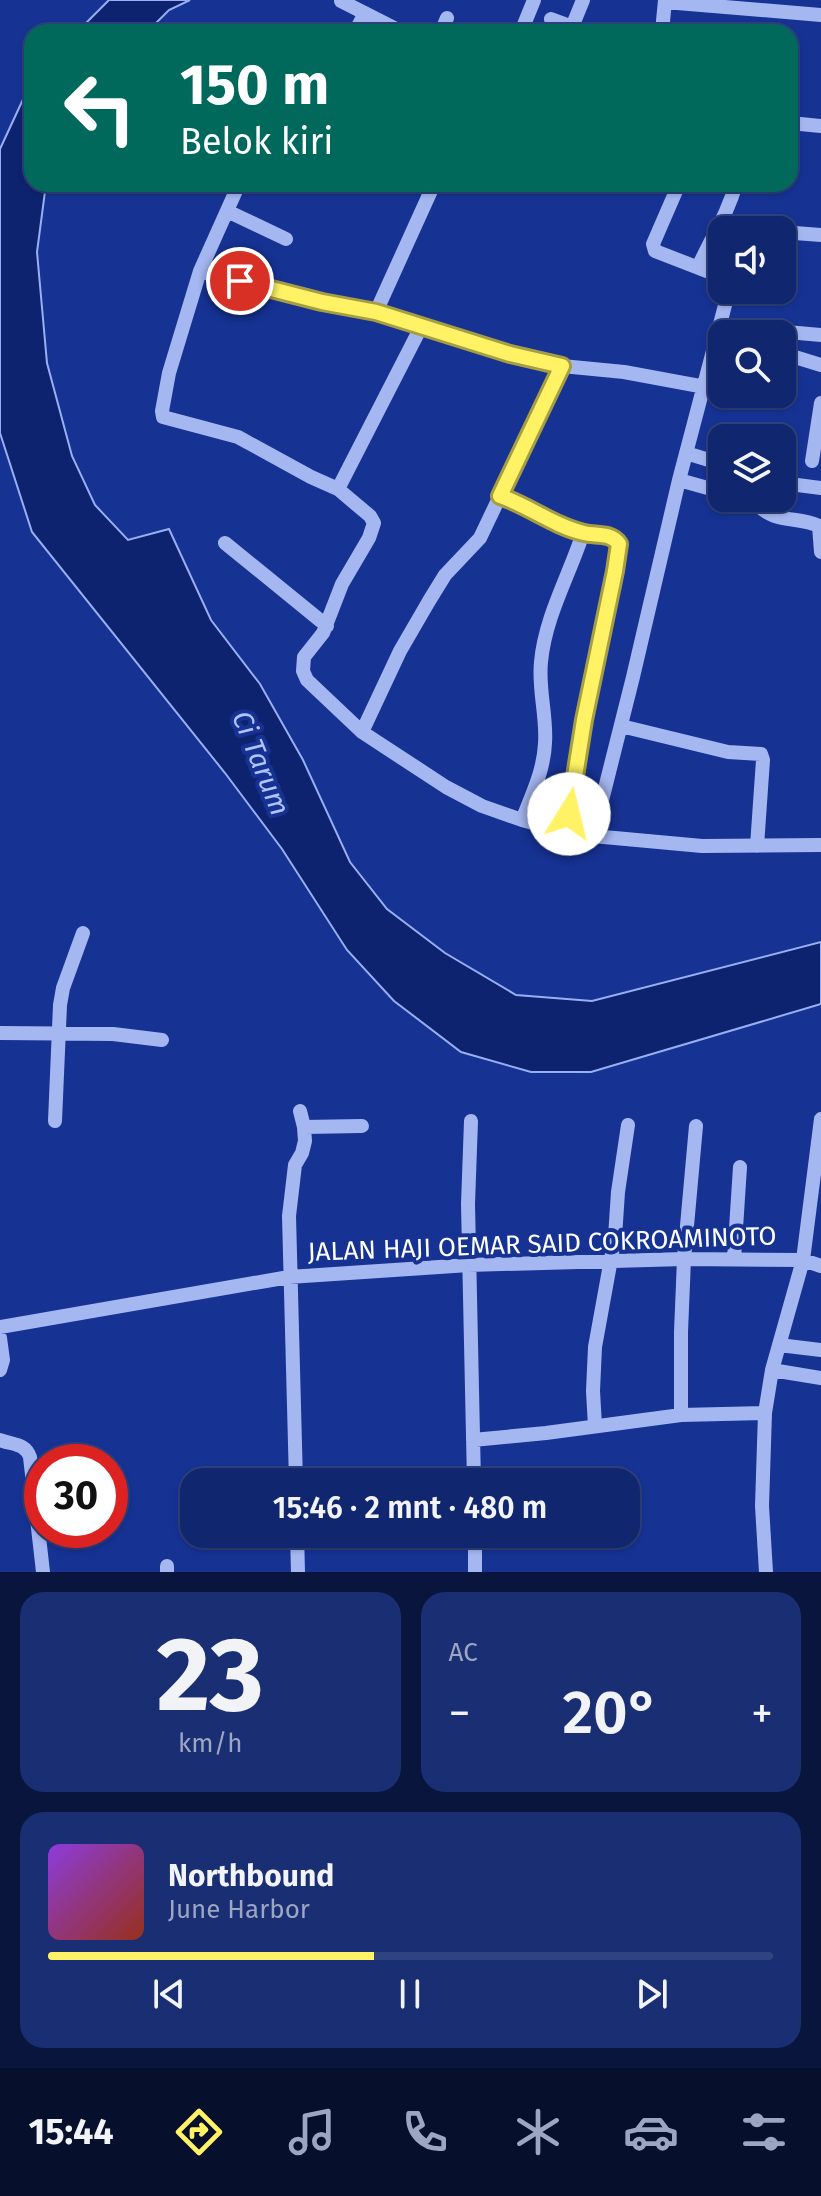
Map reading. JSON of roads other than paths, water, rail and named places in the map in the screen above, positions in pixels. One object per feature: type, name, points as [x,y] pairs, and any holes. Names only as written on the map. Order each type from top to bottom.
[{"type":"street","points":[[524,24],[534,0]]},
{"type":"street","points":[[580,24],[583,0]]},
{"type":"street","points":[[341,1],[386,24]]},
{"type":"street","points":[[663,24],[665,1],[762,5],[821,15]]},
{"type":"street","points":[[359,24],[365,13]]},
{"type":"street","points":[[551,19],[564,24]]},
{"type":"street","points":[[798,124],[821,126]]},
{"type":"street","points":[[235,192],[200,271],[169,373],[162,411],[163,417],[238,437],[338,489],[374,523],[369,538],[342,584],[327,626],[304,657],[303,671],[307,680],[362,732],[446,787],[482,806],[522,820],[593,836],[702,846],[821,845]]},
{"type":"street","points":[[376,312],[430,192]]},
{"type":"street","points":[[676,192],[653,244],[655,251],[708,272]]},
{"type":"street","points":[[724,216],[733,192]]},
{"type":"street","points":[[227,211],[286,239]]},
{"type":"street","points":[[796,233],[821,235]]},
{"type":"street","points":[[701,261],[708,248]]},
{"type":"street","points":[[200,271],[322,302],[376,312],[510,354],[562,366],[624,372],[705,387]]},
{"type":"street","points":[[796,335],[820,335],[821,319]]},
{"type":"street","points":[[338,489],[421,327]]},
{"type":"street","points":[[796,357],[821,365]]},
{"type":"street","points":[[362,732],[400,651],[429,601],[445,575],[480,538],[562,366]]},
{"type":"street","points":[[593,836],[679,480],[708,378]]},
{"type":"street","points":[[812,461],[821,403]]},
{"type":"street","points":[[686,453],[708,460]]},
{"type":"street","points":[[679,480],[708,488]]},
{"type":"street","points":[[796,485],[821,488]]},
{"type":"street","points":[[500,496],[583,533],[612,536],[619,544],[584,720],[566,832]]},
{"type":"street","points":[[767,512],[774,517],[819,526],[821,552]]},
{"type":"street","points":[[522,820],[543,761],[545,725],[540,686],[548,623],[583,533]]},
{"type":"street","points":[[225,543],[327,626]]},
{"type":"street","points":[[621,726],[728,752],[761,754],[757,846]]},
{"type":"street","points":[[55,1121],[60,1005],[83,933]]},
{"type":"street","points":[[0,1033],[113,1034],[162,1040]]},
{"type":"street","points":[[296,1468],[289,1277],[290,1206],[295,1165],[305,1141],[300,1111]]},
{"type":"street","points":[[766,1572],[762,1506],[765,1413],[772,1370],[803,1260],[821,1119]]},
{"type":"street","points":[[471,1121],[468,1204],[474,1468]]},
{"type":"street","points":[[595,1426],[595,1347],[611,1262],[628,1125]]},
{"type":"street","points":[[304,1127],[362,1126]]},
{"type":"street","points":[[681,1415],[684,1259],[696,1126]]},
{"type":"street","points":[[734,1259],[740,1167]]},
{"type":"street","name":"JALAN HAJI OEMAR SAID COKROAMINOTO","points":[[0,1327],[289,1277],[469,1265],[684,1259],[803,1260],[821,1266]]},
{"type":"street","points":[[0,1338],[3,1360],[0,1370]]},
{"type":"street","points":[[779,1345],[821,1350]]},
{"type":"street","points":[[772,1370],[821,1378]]},
{"type":"street","points":[[473,1440],[681,1415],[765,1413]]},
{"type":"street","points":[[0,1440],[28,1450],[43,1572]]},
{"type":"street","points":[[297,1548],[298,1572]]},
{"type":"street","points":[[475,1548],[475,1572]]},
{"type":"water","points":[[109,0],[190,0],[169,10],[155,24],[85,24]]},
{"type":"water","name":"Ci Tarum","points":[[24,97],[24,192],[45,192],[37,252],[47,363],[72,456],[95,505],[128,540],[169,529],[211,620],[260,684],[303,760],[350,862],[387,909],[445,953],[516,995],[592,1001],[821,942],[821,1004],[591,1072],[531,1072],[461,1052],[394,1001],[347,950],[282,849],[225,773],[32,532],[0,433],[0,149]]}]
